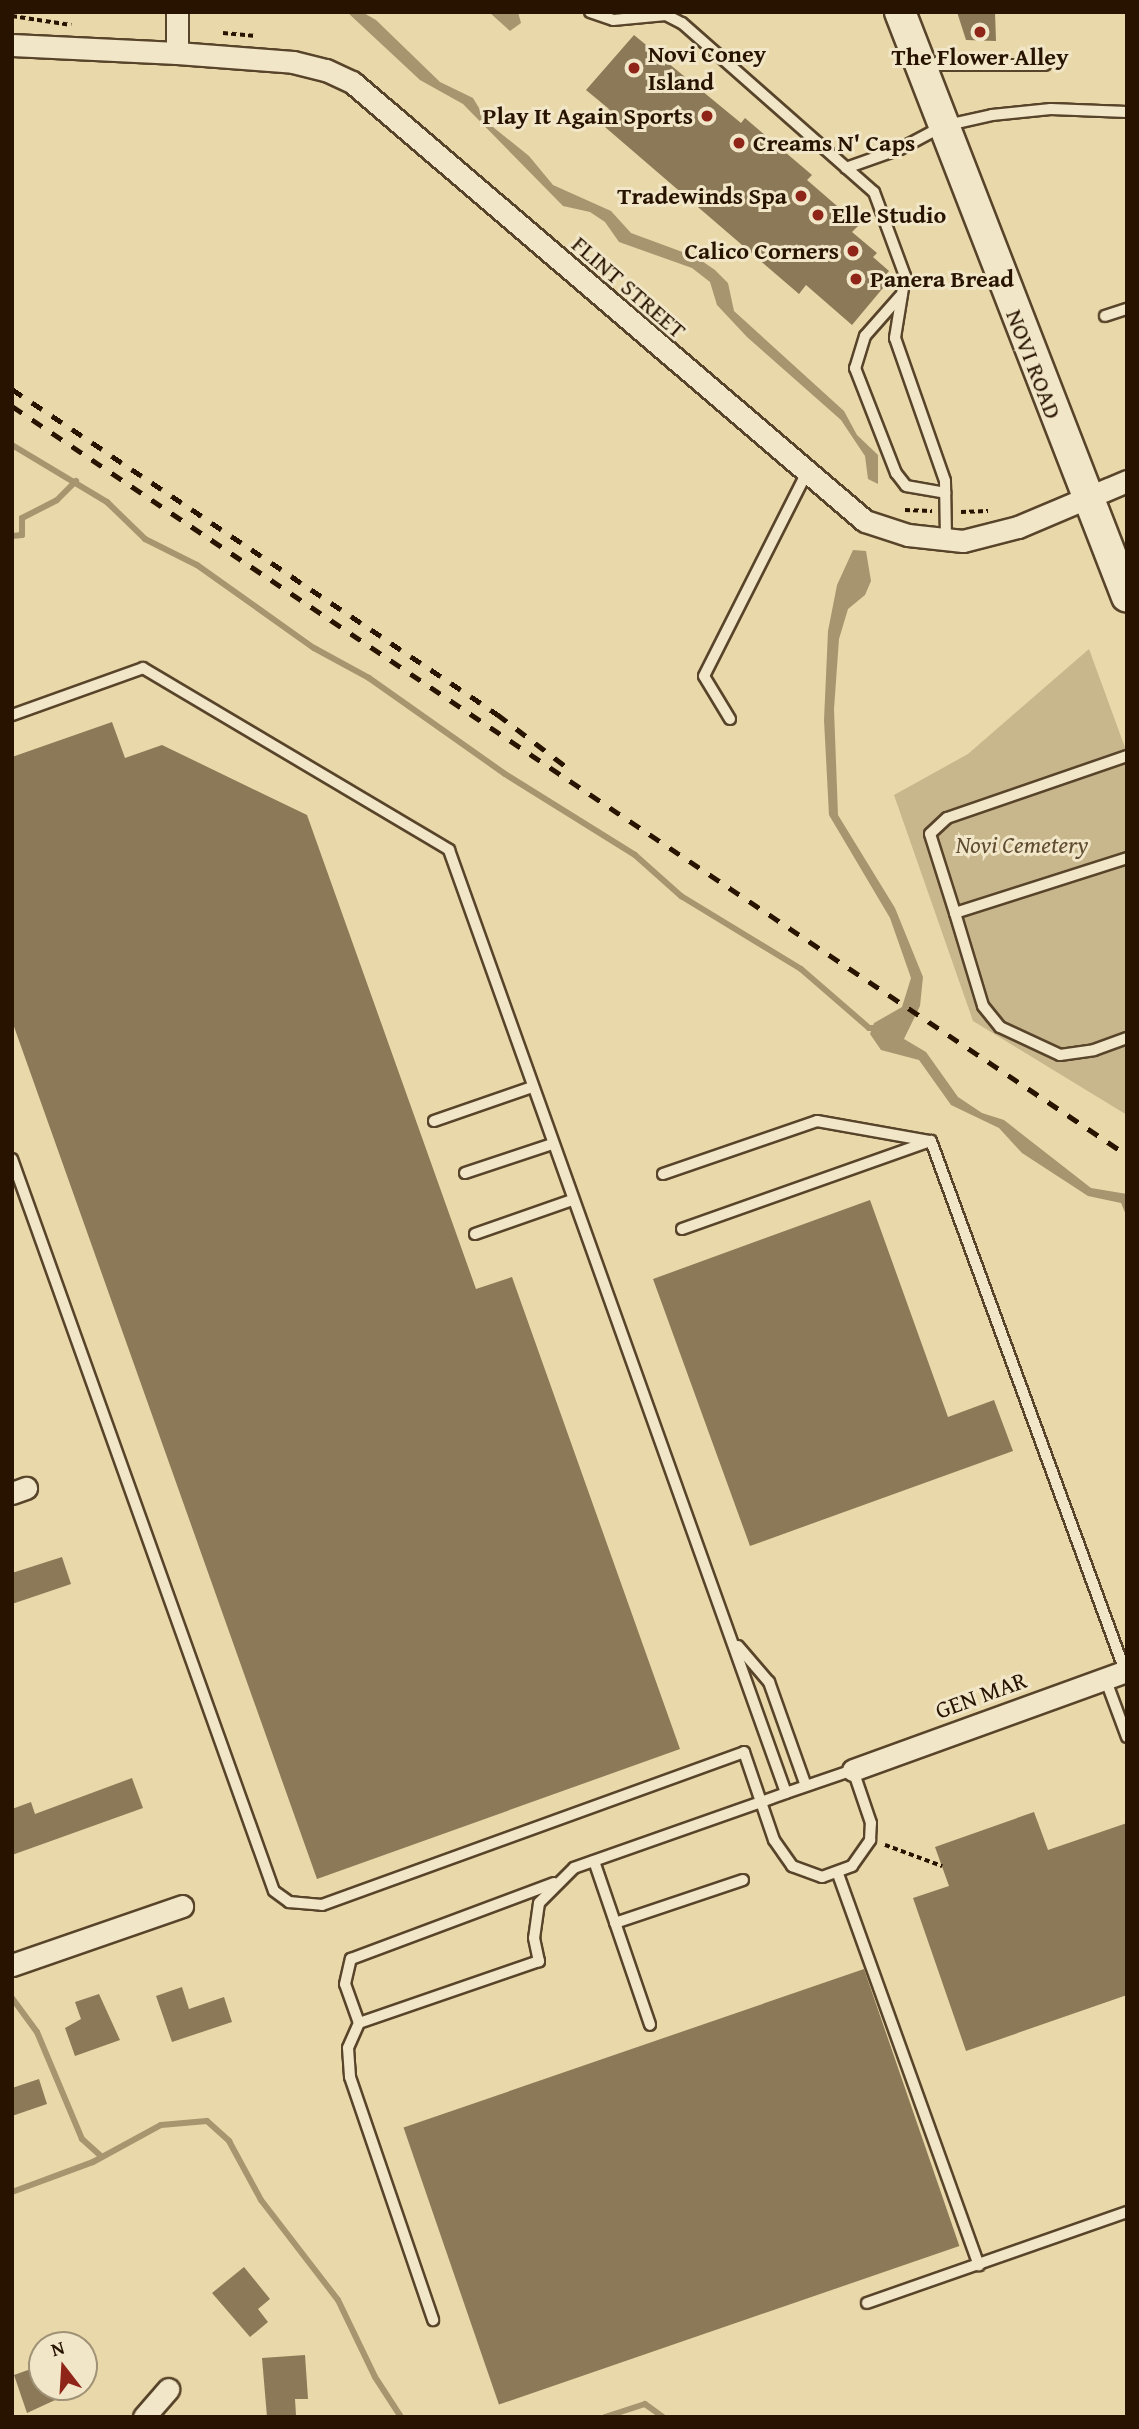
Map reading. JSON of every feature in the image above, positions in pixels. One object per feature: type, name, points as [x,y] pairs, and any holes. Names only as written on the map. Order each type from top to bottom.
[{"type":"main road","name":"NOVI ROAD","points":[[900,12],[1127,597]]},
{"type":"street","points":[[177,12],[177,53]]},
{"type":"street","name":"FLINT STREET","points":[[12,45],[293,62],[326,70],[352,82],[806,474],[866,521],[908,536],[946,541],[1003,532],[1127,481]]},
{"type":"street","name":"GEN MAR","points":[[853,1770],[1126,1671]]},
{"type":"street","points":[[12,1965],[182,1906]]},
{"type":"street","points":[[144,2417],[168,2389]]},
{"type":"lane","points":[[590,12],[613,20],[650,13],[682,23],[874,192],[905,276],[895,338],[945,493],[946,541]]},
{"type":"lane","points":[[919,65],[1045,65]]},
{"type":"lane","points":[[846,167],[900,149],[943,126],[1051,110],[1127,112]]},
{"type":"lane","points":[[903,292],[865,336],[855,368],[895,473],[906,486],[945,493]]},
{"type":"lane","points":[[1105,316],[1127,309]]},
{"type":"lane","points":[[730,719],[704,676],[806,474]]},
{"type":"lane","points":[[12,715],[143,668],[449,850],[786,1793]]},
{"type":"lane","points":[[1127,756],[947,818],[930,834],[983,1006],[1000,1027],[1060,1055],[1094,1050],[1127,1038]]},
{"type":"lane","points":[[955,913],[1127,858]]},
{"type":"lane","points":[[434,1121],[532,1087]]},
{"type":"lane","points":[[663,1174],[817,1121],[931,1141]]},
{"type":"lane","points":[[682,1229],[931,1141]]},
{"type":"lane","points":[[931,1141],[1126,1671]]},
{"type":"lane","points":[[465,1173],[552,1144]]},
{"type":"lane","points":[[12,1158],[274,1891],[289,1902],[323,1905],[744,1752],[761,1802],[781,1855],[792,1866],[806,1874],[838,1874],[852,1866],[870,1840],[871,1824],[853,1770],[786,1793],[761,1802],[574,1868],[554,1883],[351,1959],[345,1984],[359,2023],[348,2048],[350,2077],[433,2320]]},
{"type":"lane","points":[[475,1234],[572,1200]]},
{"type":"lane","points":[[732,1638],[769,1682],[806,1786]]},
{"type":"lane","points":[[1105,1678],[1127,1737]]},
{"type":"lane","points":[[594,1861],[650,2025]]},
{"type":"lane","points":[[838,1874],[979,2265]]},
{"type":"lane","points":[[615,1923],[743,1880]]},
{"type":"lane","points":[[359,2023],[540,1961],[534,1938],[535,1914],[554,1883]]},
{"type":"lane","points":[[867,2303],[1127,2213]]},
{"type":"path","points":[[870,1840],[942,1866]]},
{"type":"green space","name":"Novi Cemetery","points":[[1089,649],[1127,753],[1127,1115],[973,1021],[894,795],[968,754]]},
{"type":"shaded area","points":[[347,12],[362,12],[376,20],[440,82],[473,98],[488,123],[529,156],[553,185],[611,211],[631,233],[696,257],[715,270],[728,283],[734,311],[844,411],[857,435],[878,455],[878,484],[868,479],[865,456],[841,420],[747,337],[717,305],[710,282],[692,268],[619,242],[605,222],[590,212],[563,206],[463,104],[420,80]]},
{"type":"shaded area","points":[[489,12],[518,12],[521,23],[510,31]]},
{"type":"shaded area","points":[[853,550],[866,551],[871,581],[865,595],[848,609],[839,639],[834,709],[838,815],[895,908],[923,977],[920,1006],[904,1039],[926,1052],[958,1097],[982,1113],[1004,1120],[1091,1188],[1127,1194],[1127,1217],[1121,1203],[1088,1196],[1022,1153],[999,1128],[951,1105],[919,1060],[881,1050],[870,1034],[874,1023],[902,1007],[911,978],[890,918],[829,815],[824,720],[828,631],[837,585]]},
{"type":"building","name":"The Flower Alley","points":[[957,12],[995,12],[996,41],[966,40]]},
{"type":"building","points":[[634,35],[741,123],[745,118],[812,175],[807,180],[859,225],[852,232],[877,253],[873,257],[889,271],[883,278],[888,282],[852,325],[806,285],[799,294],[598,121],[609,109],[586,90]]},
{"type":"building","points":[[112,722],[125,758],[162,745],[307,815],[476,1289],[512,1277],[680,1749],[317,1879],[12,1021],[12,757]]},
{"type":"building","points":[[870,1200],[948,1417],[994,1400],[1013,1451],[750,1546],[653,1279]]},
{"type":"building","points":[[62,1557],[71,1584],[12,1604],[12,1573]]},
{"type":"building","points":[[132,1778],[143,1808],[12,1855],[12,1809],[31,1802],[35,1814]]},
{"type":"building","points":[[1034,1812],[1048,1850],[1127,1823],[1127,1995],[966,2051],[913,1898],[949,1886],[935,1847]]},
{"type":"building","points":[[864,1969],[959,2246],[499,2405],[404,2128]]},
{"type":"building","points":[[182,1987],[189,2009],[224,1997],[232,2022],[172,2042],[156,1996]]},
{"type":"building","points":[[99,1994],[120,2040],[75,2056],[65,2028],[81,2019],[75,2002]]},
{"type":"building","points":[[39,2079],[47,2104],[12,2116],[12,2088]]},
{"type":"building","points":[[244,2267],[270,2299],[258,2309],[268,2322],[250,2337],[212,2293]]},
{"type":"building","points":[[305,2355],[308,2399],[295,2399],[296,2415],[267,2417],[262,2358]]},
{"type":"building","points":[[28,2370],[28,2401],[53,2401],[27,2413],[14,2375]]},
{"type":"waterway","points":[[12,445],[107,502],[145,539],[197,565],[314,648],[369,678],[505,774],[635,855],[681,896],[801,969],[869,1028],[876,1028]]},
{"type":"waterway","points":[[12,536],[22,535],[22,518],[57,500],[76,481]]},
{"type":"waterway","points":[[12,1998],[37,2032],[82,2139],[101,2156]]},
{"type":"waterway","points":[[12,2192],[93,2162],[161,2125],[207,2121],[229,2141],[261,2200],[338,2300],[375,2377],[401,2417]]},
{"type":"waterway","points":[[605,2417],[645,2404],[663,2417]]},
{"type":"railway","points":[[12,389],[497,714],[568,768]]},
{"type":"railway","points":[[12,406],[1127,1155]]},
{"type":"place","name":"The Flower Alley","points":[[980,32]]},
{"type":"place","name":"Novi Coney Island","points":[[634,68]]},
{"type":"place","name":"Play It Again Sports","points":[[707,116]]},
{"type":"place","name":"Creams N' Caps","points":[[739,143]]},
{"type":"place","name":"Tradewinds Spa","points":[[801,196]]},
{"type":"place","name":"Elle Studio","points":[[818,215]]},
{"type":"place","name":"Calico Corners","points":[[853,251]]},
{"type":"place","name":"Panera Bread","points":[[856,279]]}]
